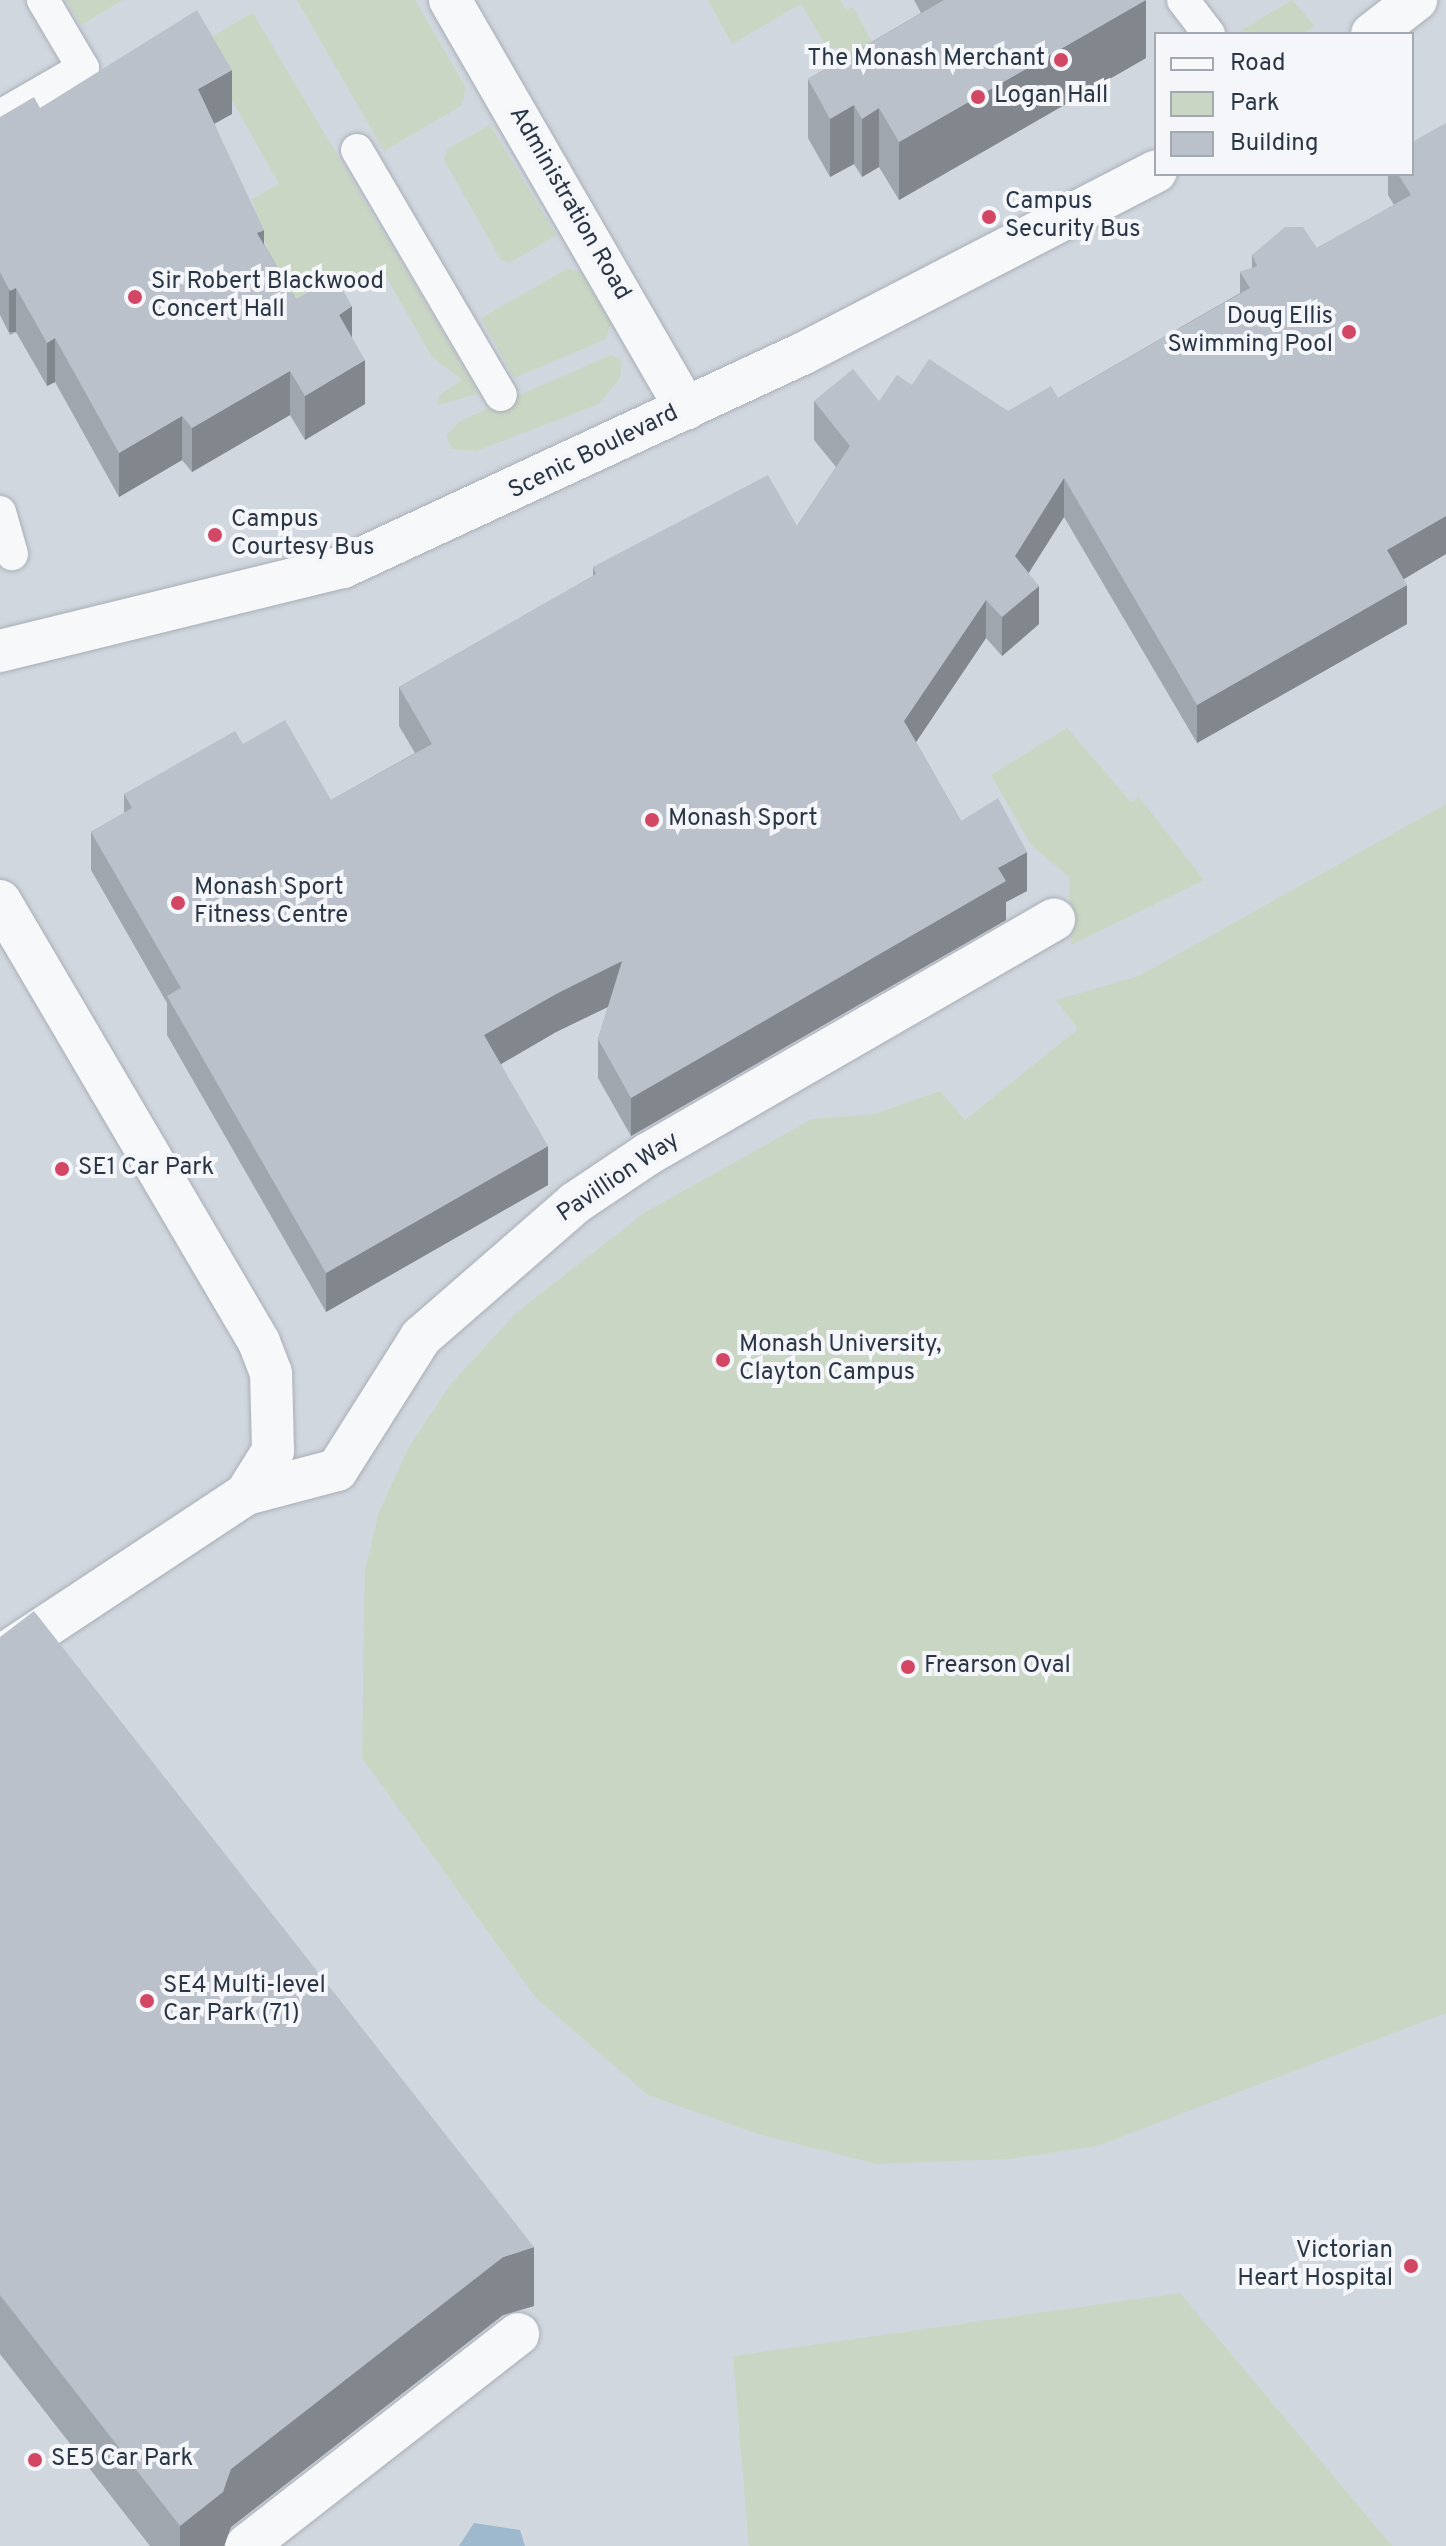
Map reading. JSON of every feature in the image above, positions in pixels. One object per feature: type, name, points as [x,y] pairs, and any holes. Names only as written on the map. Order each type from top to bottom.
[{"type":"street","points":[[0,116],[83,68],[43,0]]},
{"type":"street","name":"Administration Road","points":[[450,0],[686,409]]},
{"type":"street","points":[[1183,0],[1207,32]]},
{"type":"street","points":[[1375,32],[1416,0]]},
{"type":"street","points":[[357,150],[501,395]]},
{"type":"street","name":"Scenic Boulevard","points":[[0,651],[343,567],[686,409],[1154,172]]},
{"type":"street","points":[[0,512],[12,554]]},
{"type":"street","points":[[0,901],[259,1342],[271,1373],[273,1451],[246,1494],[12,1650]]},
{"type":"street","name":"Pavillion Way","points":[[246,1494],[337,1470],[421,1337],[575,1203],[648,1154],[1054,920]]},
{"type":"street","points":[[246,2546],[518,2334]]},
{"type":"shaded area","name":"Monash University, Clayton Campus","points":[[0,0],[1446,0],[1446,2546],[0,2546]]},
{"type":"green space","points":[[66,0],[123,0],[81,25]]},
{"type":"green space","points":[[297,0],[415,0],[466,88],[461,106],[384,151]]},
{"type":"green space","points":[[708,0],[840,0],[846,10],[853,7],[876,49],[846,66],[836,47],[829,51],[801,4],[732,44]]},
{"type":"green space","points":[[1292,0],[1315,26],[1306,32],[1240,31]]},
{"type":"green space","points":[[253,13],[479,394],[437,405],[440,394],[462,380],[432,357],[380,266],[289,318],[252,199],[279,184],[200,43]]},
{"type":"green space","points":[[490,125],[556,235],[510,263],[501,260],[444,160],[447,149]]},
{"type":"green space","points":[[569,268],[581,273],[611,323],[606,339],[514,378],[481,318]]},
{"type":"green space","points":[[611,355],[622,361],[620,378],[599,404],[476,451],[452,449],[446,436],[458,422]]},
{"type":"green space","points":[[1067,728],[1131,802],[1139,797],[1204,880],[1071,945],[1069,877],[1031,845],[991,775]]},
{"type":"green space","name":"Frearson Oval","points":[[1446,804],[1446,2013],[1097,2146],[1009,2159],[877,2164],[758,2134],[648,2095],[536,1998],[362,1758],[365,1571],[379,1512],[409,1447],[450,1385],[515,1314],[644,1213],[812,1119],[875,1114],[940,1091],[965,1120],[1078,1029],[1056,1000],[1139,976]]},
{"type":"green space","points":[[1180,2293],[1392,2546],[749,2546],[733,2356]]},
{"type":"water","points":[[474,2523],[520,2530],[525,2546],[459,2546]]},
{"type":"building","points":[[944,0],[1146,0],[899,142],[879,108],[862,119],[854,105],[830,119],[808,79]]},
{"type":"building","name":"Sir Robert Blackwood Concert Hall","points":[[197,10],[232,70],[198,89],[264,230],[257,233],[296,299],[335,277],[352,306],[339,315],[365,360],[305,396],[290,371],[192,428],[182,416],[119,453],[55,338],[47,343],[16,288],[10,291],[0,272],[0,117],[34,97],[40,108]]},
{"type":"building","name":"Monash Sport","points":[[1446,123],[1446,516],[1387,550],[1407,585],[1197,705],[1064,478],[1015,556],[1039,586],[1002,617],[986,600],[904,721],[961,821],[998,798],[1027,852],[998,868],[1006,881],[631,1098],[598,1039],[622,961],[484,1035],[548,1146],[326,1273],[167,996],[181,988],[91,832],[132,808],[124,794],[235,731],[243,744],[285,720],[331,800],[432,744],[399,687],[596,574],[593,567],[768,475],[797,526],[850,446],[814,401],[853,369],[879,401],[897,375],[912,385],[929,359],[1008,411],[1051,386],[1058,398],[1250,288],[1240,272],[1257,266],[1252,255],[1285,227],[1303,227],[1317,248],[1411,195],[1399,176],[1414,176],[1414,141]]},
{"type":"building","name":"SE4 Multi-level Car Park (71)","points":[[34,1611],[534,2247],[503,2257],[231,2469],[223,2492],[180,2526],[0,2295],[0,1637]]},
{"type":"place","name":"The Monash Merchant","points":[[1061,60]]},
{"type":"place","name":"Logan Hall","points":[[978,97]]},
{"type":"place","name":"Campus Security Bus","points":[[989,217]]},
{"type":"place","name":"Sir Robert Blackwood Concert Hall","points":[[135,297]]},
{"type":"place","name":"Doug Ellis Swimming Pool","points":[[1349,332]]},
{"type":"place","name":"Campus Courtesy Bus","points":[[215,535]]},
{"type":"place","name":"Monash Sport","points":[[652,820]]},
{"type":"place","name":"Monash Sport Fitness Centre","points":[[178,903]]},
{"type":"place","name":"SE1 Car Park","points":[[62,1169]]},
{"type":"place","name":"Monash University, Clayton Campus","points":[[723,1360]]},
{"type":"place","name":"Frearson Oval","points":[[908,1667]]},
{"type":"place","name":"SE4 Multi-level Car Park (71)","points":[[147,2001]]},
{"type":"place","name":"Victorian Heart Hospital","points":[[1411,2266]]},
{"type":"place","name":"SE5 Car Park","points":[[35,2460]]}]
